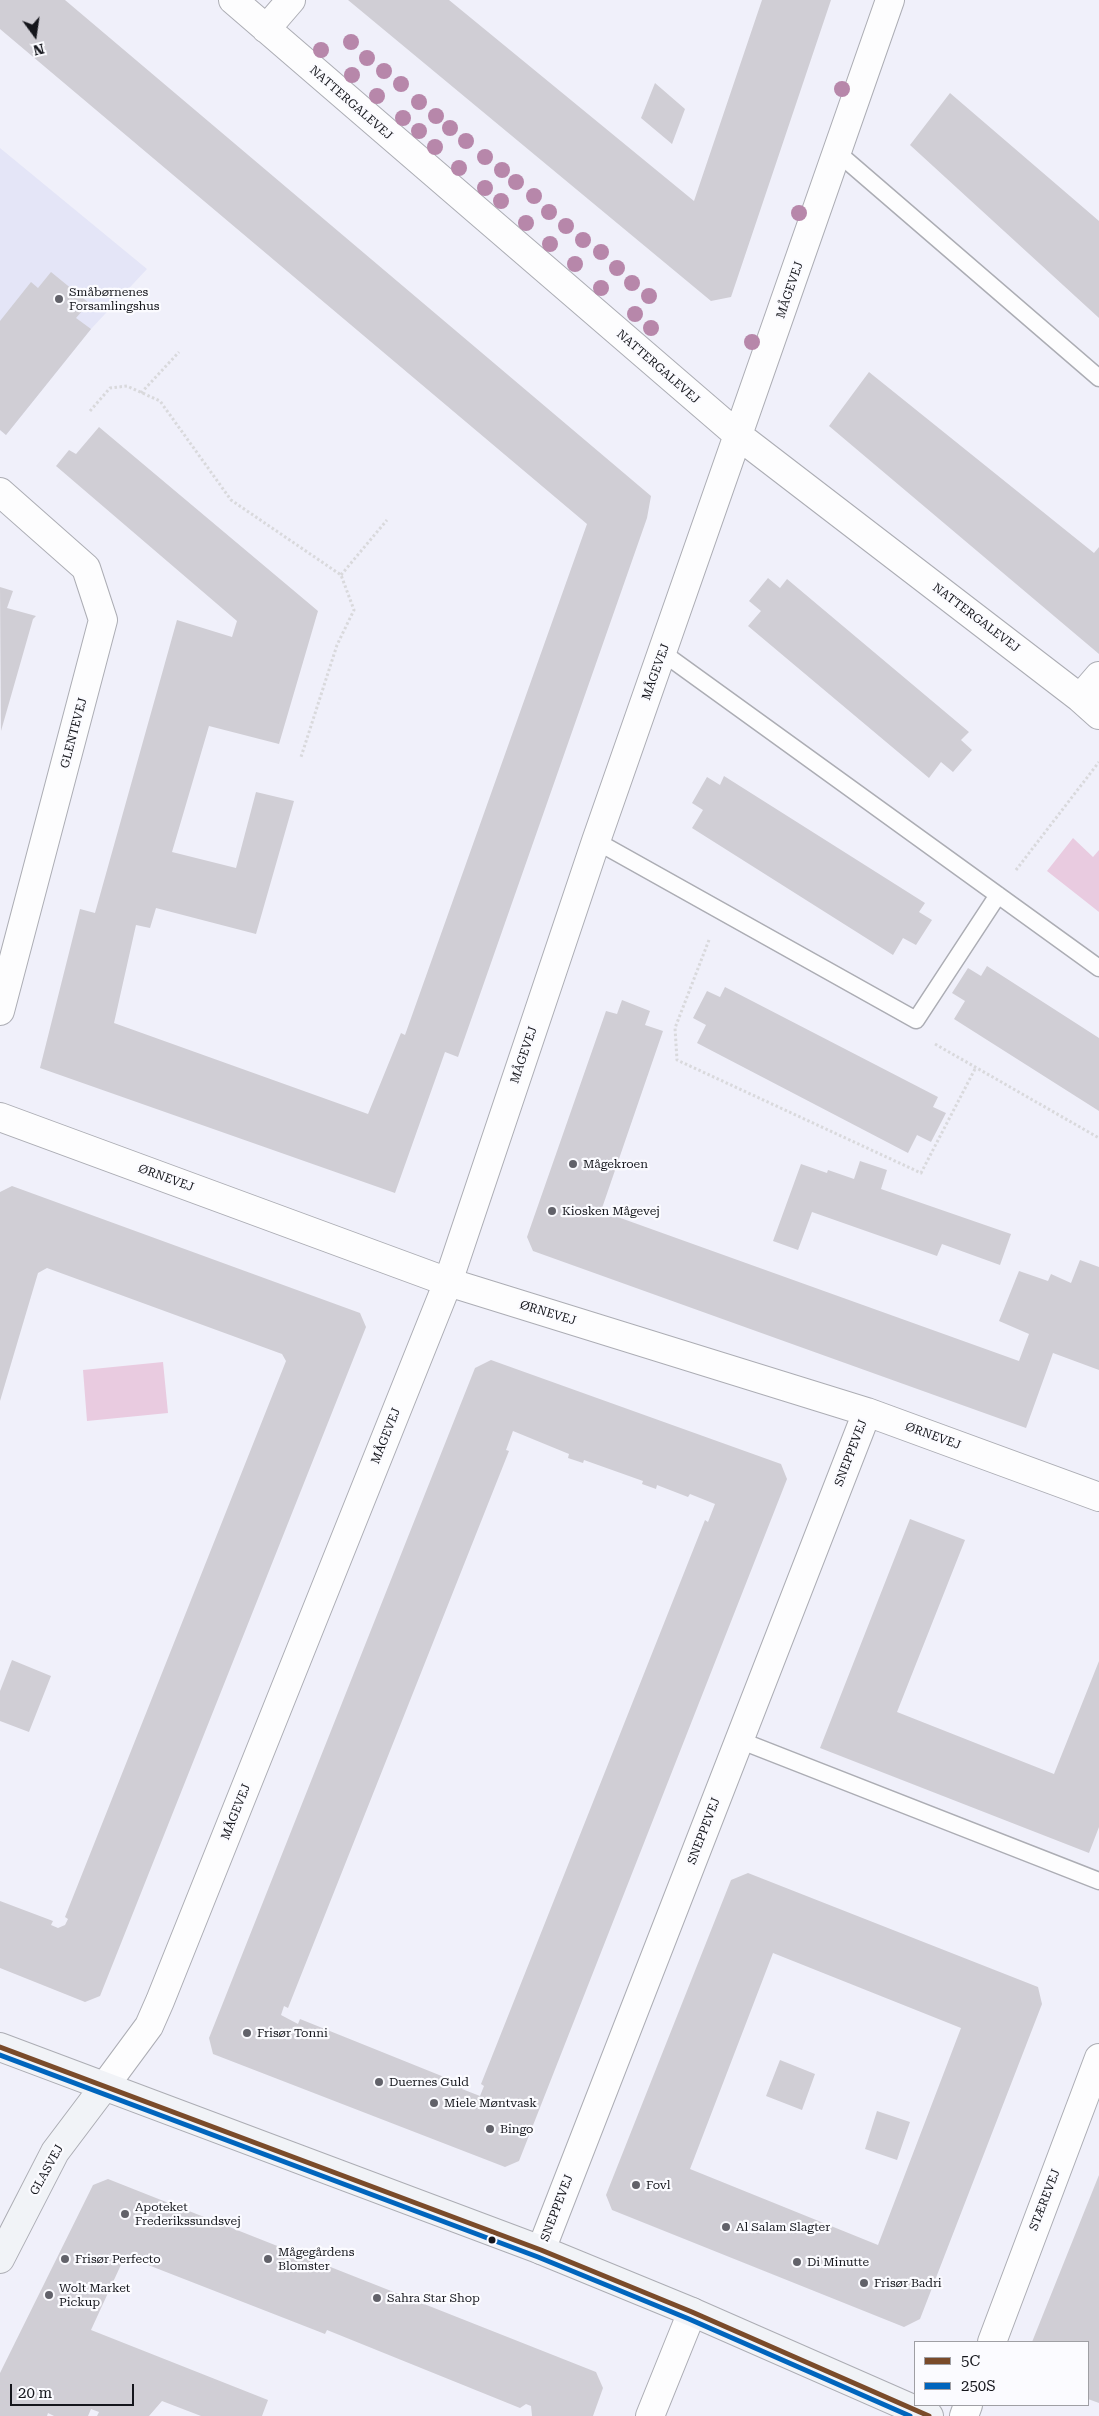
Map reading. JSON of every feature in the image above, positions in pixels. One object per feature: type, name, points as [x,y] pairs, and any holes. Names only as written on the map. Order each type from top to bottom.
[{"type":"street","name":"NATTERGALEVEJ","points":[[232,0],[739,436],[1089,706]]},
{"type":"street","points":[[266,29],[291,0]]},
{"type":"street","name":"MÅGEVEJ","points":[[104,2087],[149,2026],[160,2001],[448,1282],[596,841],[890,0]]},
{"type":"street","name":"GLENTEVEJ","points":[[0,492],[86,568],[104,620],[0,1010]]},
{"type":"street","points":[[1089,706],[1099,676]]},
{"type":"street","name":"ØRNEVEJ","points":[[0,1117],[448,1282],[867,1412],[1099,1497]]},
{"type":"street","name":"SNEPPEVEJ","points":[[541,2250],[867,1412]]},
{"type":"street","points":[[0,2047],[541,2250],[692,2312],[929,2416]]},
{"type":"street","name":"STÆREVEJ","points":[[992,2341],[1099,2058]]},
{"type":"street","name":"GLASVEJ","points":[[0,2259],[56,2152],[104,2087]]},
{"type":"street","points":[[650,2416],[692,2312]]},
{"type":"lane","points":[[838,153],[1099,378]]},
{"type":"lane","points":[[663,653],[1099,968]]},
{"type":"lane","points":[[596,841],[916,1020],[998,895]]},
{"type":"lane","points":[[739,1740],[1099,1881]]},
{"type":"path","points":[[141,393],[179,352]]},
{"type":"path","points":[[90,411],[110,388],[127,386],[160,401],[231,500],[341,576],[354,610],[337,646],[301,757]]},
{"type":"path","points":[[341,576],[387,520]]},
{"type":"path","points":[[998,895],[1099,762]]},
{"type":"path","points":[[720,911],[675,1028],[677,1060],[921,1174],[976,1067]]},
{"type":"path","points":[[916,1020],[933,1042],[1099,1138]]},
{"type":"shaded area","name":"Småbørnenes Forsamlingshus","points":[[0,148],[147,269],[91,329],[6,435],[0,430]]},
{"type":"shaded area","points":[[1073,838],[1093,857],[1099,850],[1099,912],[1047,871]]},
{"type":"shaded area","points":[[163,1362],[168,1413],[87,1421],[83,1370]]},
{"type":"building","points":[[0,0],[65,0],[651,496],[647,518],[458,1057],[445,1052],[395,1193],[40,1068],[80,909],[95,913],[177,620],[232,637],[237,621],[56,466],[69,450],[76,454],[99,427],[318,611],[279,744],[209,726],[172,852],[236,868],[256,792],[294,801],[256,934],[156,908],[150,928],[136,925],[114,1023],[368,1114],[401,1033],[405,1035],[587,524],[0,29]]},
{"type":"building","points":[[348,0],[449,0],[694,201],[762,0],[831,0],[731,297],[711,301]]},
{"type":"building","points":[[655,83],[685,109],[672,144],[641,118]]},
{"type":"building","points":[[950,93],[1099,221],[1099,318],[910,145]]},
{"type":"building","points":[[51,272],[89,303],[76,318],[91,329],[6,435],[0,430],[0,321],[31,282],[38,288]]},
{"type":"building","points":[[869,372],[1094,553],[1099,547],[1099,654],[829,426]]},
{"type":"building","points":[[768,578],[780,588],[787,579],[969,732],[961,740],[972,750],[953,772],[941,762],[929,778],[748,626],[761,611],[749,601]]},
{"type":"building","points":[[0,587],[13,591],[7,608],[36,616],[33,619],[1,731]]},
{"type":"building","points":[[724,776],[925,903],[919,912],[932,920],[916,945],[903,938],[893,955],[692,828],[703,810],[692,803],[707,777],[720,785]]},
{"type":"building","points":[[987,966],[1099,1038],[1099,1111],[954,1019],[965,1001],[952,993],[968,968],[981,976]]},
{"type":"building","points":[[725,987],[938,1097],[933,1107],[946,1113],[931,1142],[917,1135],[908,1153],[697,1043],[706,1025],[693,1018],[707,991],[720,997]]},
{"type":"building","points":[[622,1000],[650,1011],[645,1025],[663,1031],[601,1211],[1019,1361],[1029,1334],[999,1321],[1019,1271],[1048,1281],[1051,1274],[1071,1283],[1080,1260],[1099,1267],[1099,1370],[1053,1353],[1026,1428],[533,1251],[527,1237],[606,1011],[617,1014]]},
{"type":"building","points":[[860,1161],[887,1170],[881,1189],[1011,1234],[1000,1265],[942,1244],[937,1256],[812,1212],[798,1250],[773,1241],[801,1164],[827,1173],[828,1170],[854,1179]]},
{"type":"building","points":[[12,1186],[360,1313],[366,1327],[100,1996],[85,2002],[0,1968],[0,1901],[53,1921],[51,1925],[58,1928],[65,1925],[68,1919],[65,1917],[286,1361],[282,1354],[47,1268],[38,1273],[0,1401],[0,1192]]},
{"type":"building","points":[[491,1360],[781,1464],[787,1479],[519,2161],[505,2167],[213,2054],[209,2038],[475,1368]],"holes":[[[513,1431],[569,1454],[568,1458],[583,1463],[584,1460],[643,1481],[642,1484],[656,1489],[657,1485],[688,1497],[690,1494],[715,1504],[708,1522],[705,1520],[481,2084],[484,2086],[480,2096],[462,2089],[464,2085],[300,2019],[298,2024],[281,2015],[284,2006],[288,2008],[509,1451],[506,1450]]]},
{"type":"building","points":[[910,1519],[965,1540],[897,1712],[1054,1774],[1099,1661],[1099,1827],[1089,1853],[820,1748]]},
{"type":"building","points":[[12,1660],[51,1676],[29,1732],[0,1721],[0,1691]]},
{"type":"building","points":[[748,1873],[1038,1987],[1042,2004],[920,2319],[904,2327],[612,2210],[606,2195],[731,1880]],"holes":[[[773,1953],[961,2028],[878,2245],[690,2169]]]},
{"type":"building","points":[[780,2060],[815,2074],[802,2110],[766,2096]]},
{"type":"building","points":[[877,2111],[910,2122],[897,2160],[865,2149]]},
{"type":"building","points":[[1099,2175],[1099,2403],[1089,2399],[1089,2341],[1032,2341]]},
{"type":"building","points":[[108,2179],[596,2372],[603,2388],[593,2416],[532,2416],[531,2406],[526,2404],[520,2408],[327,2330],[325,2334],[125,2256],[91,2330],[268,2400],[262,2416],[201,2416],[162,2401],[149,2416],[97,2416],[99,2412],[91,2409],[88,2416],[54,2416],[48,2413],[47,2416],[0,2416],[0,2373],[93,2185]]},
{"type":"transit line","name":"5C","points":[[0,2047],[541,2250],[692,2312],[929,2416]]},
{"type":"transit line","name":"250S","points":[[0,2055],[538,2257],[689,2319],[910,2416]]},
{"type":"place","name":"Småbørnenes Forsamlingshus","points":[[59,299]]},
{"type":"place","name":"Mågekroen","points":[[573,1164]]},
{"type":"place","name":"Kiosken Mågevej","points":[[552,1211]]},
{"type":"place","name":"Frisør Tonni","points":[[247,2033]]},
{"type":"place","name":"Duernes Guld","points":[[379,2082]]},
{"type":"place","name":"Miele Møntvask","points":[[434,2103]]},
{"type":"place","name":"Bingo","points":[[490,2129]]},
{"type":"place","name":"Fovl","points":[[636,2185]]},
{"type":"place","name":"Apoteket Frederikssundsvej","points":[[125,2214]]},
{"type":"place","name":"Al Salam Slagter","points":[[726,2227]]},
{"type":"place","name":"Frisør Perfecto","points":[[65,2259]]},
{"type":"place","name":"Mågegårdens Blomster","points":[[268,2259]]},
{"type":"place","name":"Di Minutte","points":[[797,2262]]},
{"type":"place","name":"Frisør Badri","points":[[864,2283]]},
{"type":"place","name":"Wolt Market Pickup","points":[[49,2295]]},
{"type":"place","name":"Sahra Star Shop","points":[[377,2298]]}]
